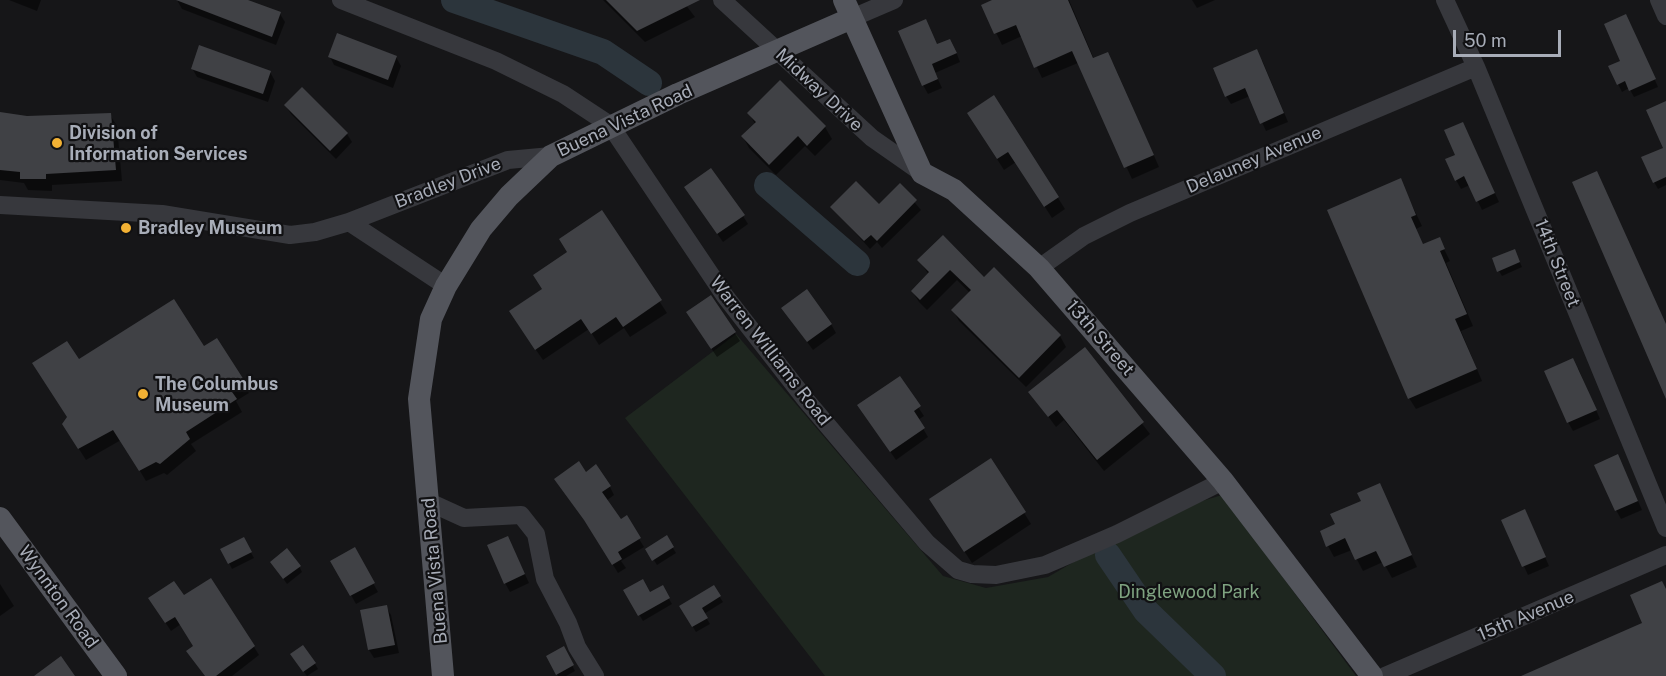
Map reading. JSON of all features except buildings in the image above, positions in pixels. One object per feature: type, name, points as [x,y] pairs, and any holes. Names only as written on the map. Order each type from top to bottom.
[{"type":"main road","name":"Buena Vista Road","points":[[443,676],[419,399],[431,319],[446,286],[480,229],[509,196],[551,156],[610,125],[779,52],[848,9]]},
{"type":"main road","points":[[848,9],[922,173]]},
{"type":"main road","name":"13th Street","points":[[922,173],[954,189],[1039,268],[1223,481],[1372,676]]},
{"type":"main road","name":"Wynnton Road","points":[[0,518],[116,676]]},
{"type":"street","name":"Warren Williams Road","points":[[341,0],[496,61],[563,94],[610,125],[738,313],[806,400],[927,543],[958,570],[972,574],[996,575],[1045,565],[1117,534],[1223,481]]},
{"type":"street","name":"Midway Drive","points":[[722,0],[872,138],[922,173]]},
{"type":"street","points":[[848,9],[894,0]]},
{"type":"street","name":"14th Street","points":[[1445,0],[1476,67],[1666,528]]},
{"type":"street","points":[[1659,0],[1666,16]]},
{"type":"street","name":"Delauney Avenue","points":[[1039,268],[1084,236],[1130,213],[1476,67]]},
{"type":"street","name":"Bradley Drive","points":[[0,205],[162,214],[290,235],[315,232],[349,222],[508,160],[551,156]]},
{"type":"street","points":[[349,222],[446,286]]},
{"type":"street","points":[[429,502],[464,518],[521,515],[537,534],[545,579],[568,623],[577,647],[595,676]]},
{"type":"street","name":"15th Avenue","points":[[1385,676],[1666,555]]},
{"type":"green space","name":"Dinglewood Park","points":[[736,334],[943,576],[986,588],[1048,577],[1153,516],[1222,495],[1356,676],[825,676],[625,418]]},
{"type":"waterway","points":[[454,0],[603,52],[649,83]]},
{"type":"waterway","points":[[767,185],[857,263]]},
{"type":"waterway","points":[[1108,555],[1146,611],[1213,676]]},
{"type":"place","name":"Division of Information Services","points":[[57,143]]},
{"type":"place","name":"Bradley Museum","points":[[126,228]]},
{"type":"place","name":"The Columbus Museum","points":[[143,394]]}]
